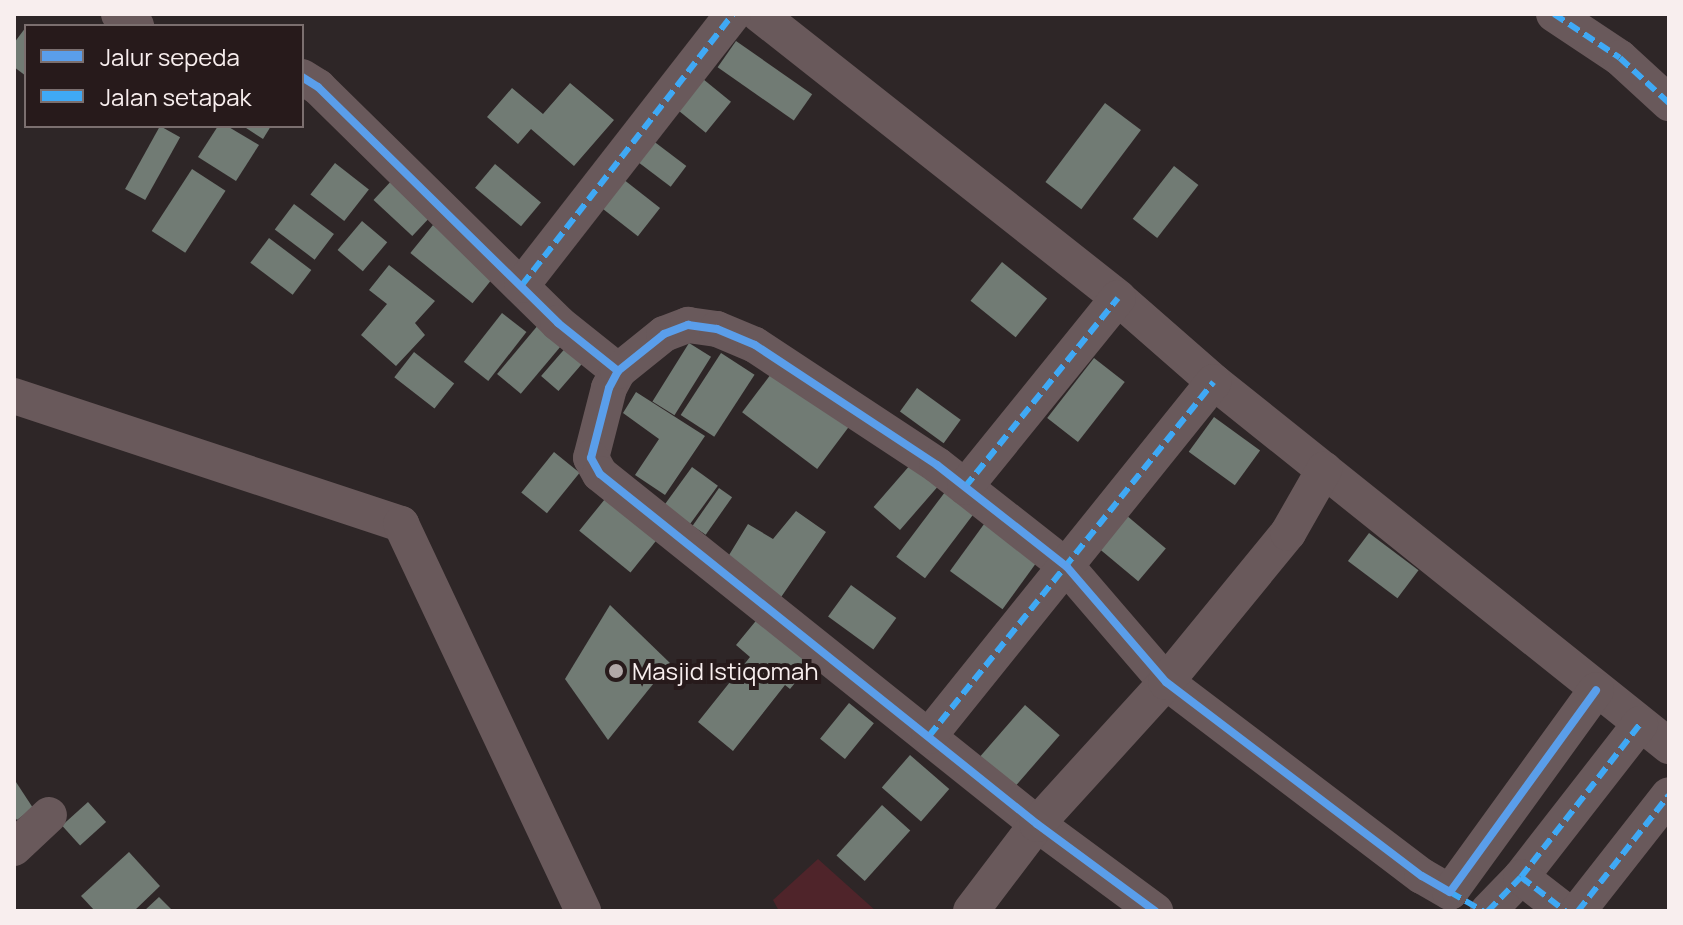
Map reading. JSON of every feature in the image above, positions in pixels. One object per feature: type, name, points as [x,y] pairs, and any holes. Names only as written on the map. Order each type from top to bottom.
[{"type":"street","points":[[522,285],[733,14]]},
{"type":"street","points":[[759,14],[1118,298],[1214,382],[1669,746]]},
{"type":"street","points":[[1554,14],[1620,58],[1669,103]]},
{"type":"street","points":[[304,78],[318,87],[558,323],[618,371]]},
{"type":"street","points":[[965,487],[1118,298]]},
{"type":"street","points":[[1155,911],[1037,824],[600,474],[591,458],[609,388],[618,371],[664,334],[688,325],[717,329],[755,345],[965,487],[1067,567],[1166,682],[1422,876],[1485,911],[1521,877],[1640,724]]},
{"type":"street","points":[[929,736],[1214,382]]},
{"type":"street","points":[[14,396],[401,524],[583,911]]},
{"type":"street","points":[[971,911],[1037,824],[1166,682],[1288,533],[1324,470]]},
{"type":"street","points":[[1450,892],[1596,690]]},
{"type":"street","points":[[1578,911],[1669,795]]},
{"type":"street","points":[[14,848],[49,815]]},
{"type":"street","points":[[1521,877],[1565,911]]},
{"type":"shaded area","points":[[818,859],[876,911],[779,911],[773,900]]},
{"type":"building","points":[[24,30],[24,74],[14,67],[14,43]]},
{"type":"building","points":[[736,41],[812,94],[794,121],[718,67]]},
{"type":"building","points":[[703,79],[731,102],[706,133],[678,110]]},
{"type":"building","points":[[570,83],[614,120],[574,166],[531,129],[518,144],[487,117],[512,88],[543,114]]},
{"type":"building","points":[[1105,103],[1141,130],[1081,209],[1045,182]]},
{"type":"building","points":[[159,128],[164,128],[180,137],[145,200],[125,189]]},
{"type":"building","points":[[217,128],[230,128],[259,145],[236,181],[198,157]]},
{"type":"building","points":[[246,128],[270,128],[263,139]]},
{"type":"building","points":[[652,140],[686,166],[671,187],[636,161]]},
{"type":"building","points":[[335,163],[369,189],[344,221],[310,195]]},
{"type":"building","points":[[495,164],[541,203],[521,226],[475,188]]},
{"type":"building","points":[[1174,166],[1198,185],[1157,238],[1133,219]]},
{"type":"building","points":[[192,169],[226,191],[185,253],[152,231]]},
{"type":"building","points":[[394,178],[433,214],[412,236],[374,200]]},
{"type":"building","points":[[623,179],[660,208],[638,236],[601,207]]},
{"type":"building","points":[[294,204],[334,234],[315,260],[275,230]]},
{"type":"building","points":[[362,221],[387,242],[363,271],[338,250]]},
{"type":"building","points":[[433,225],[495,275],[473,303],[410,253]]},
{"type":"building","points":[[269,238],[311,270],[293,295],[250,263]]},
{"type":"building","points":[[1002,262],[1047,299],[1016,337],[971,301]]},
{"type":"building","points":[[389,265],[435,301],[415,323],[425,335],[396,366],[361,335],[387,304],[369,290]]},
{"type":"building","points":[[502,313],[526,332],[488,381],[464,362]]},
{"type":"building","points":[[544,318],[568,338],[521,394],[497,374]]},
{"type":"building","points":[[689,343],[711,357],[674,415],[652,402]]},
{"type":"building","points":[[568,345],[585,360],[558,391],[541,376]]},
{"type":"building","points":[[414,352],[454,383],[434,409],[394,377]]},
{"type":"building","points":[[721,353],[755,375],[714,437],[681,415]]},
{"type":"building","points":[[1094,358],[1125,382],[1078,442],[1047,418]]},
{"type":"building","points":[[774,370],[849,427],[817,469],[742,412]]},
{"type":"building","points":[[917,388],[961,420],[944,443],[900,411]]},
{"type":"building","points":[[636,392],[705,436],[665,495],[635,475],[659,439],[623,413]]},
{"type":"building","points":[[1214,417],[1260,451],[1235,485],[1189,452]]},
{"type":"building","points":[[554,452],[580,473],[547,513],[521,492]]},
{"type":"building","points":[[911,464],[937,487],[900,530],[874,507]]},
{"type":"building","points":[[692,467],[718,486],[690,524],[664,505]]},
{"type":"building","points":[[719,488],[732,497],[706,535],[693,526]]},
{"type":"building","points":[[945,492],[974,514],[925,578],[896,557]]},
{"type":"building","points":[[605,499],[656,541],[630,572],[579,531]]},
{"type":"building","points":[[796,511],[826,532],[777,603],[726,560],[748,524],[773,539]]},
{"type":"building","points":[[1126,515],[1166,548],[1138,581],[1098,548]]},
{"type":"building","points":[[987,520],[1040,558],[1003,609],[950,571]]},
{"type":"building","points":[[1369,533],[1419,570],[1397,598],[1348,561]]},
{"type":"building","points":[[851,585],[896,618],[873,649],[828,617]]},
{"type":"building","name":"Masjid Istiqomah","points":[[610,605],[670,663],[608,740],[565,679]]},
{"type":"building","points":[[764,611],[818,655],[790,689],[785,685],[733,751],[698,722],[750,657],[736,645]]},
{"type":"building","points":[[849,703],[874,723],[845,759],[820,739]]},
{"type":"building","points":[[1025,705],[1060,735],[1012,790],[978,759]]},
{"type":"building","points":[[910,755],[949,789],[921,822],[882,787]]},
{"type":"building","points":[[14,779],[33,808],[17,820],[14,816]]},
{"type":"building","points":[[88,802],[106,822],[80,845],[62,825]]},
{"type":"building","points":[[882,805],[910,830],[865,881],[836,856]]},
{"type":"building","points":[[129,852],[160,886],[134,911],[95,911],[81,896]]},
{"type":"building","points":[[159,897],[173,911],[144,911]]},
{"type":"marked path","points":[[522,285],[733,14]]},
{"type":"marked path","points":[[1554,14],[1620,58],[1669,103]]},
{"type":"marked path","points":[[965,487],[1118,298]]},
{"type":"marked path","points":[[929,736],[1214,382]]},
{"type":"marked path","points":[[1521,877],[1640,724]]},
{"type":"marked path","points":[[1578,911],[1669,795]]},
{"type":"marked path","points":[[1488,911],[1521,877],[1565,911]]},
{"type":"marked path","points":[[1450,892],[1483,911]]},
{"type":"cycle path","points":[[304,78],[318,87],[558,323],[618,371],[609,388],[591,458],[600,474],[1037,824],[1155,911]]},
{"type":"cycle path","points":[[618,371],[664,334],[688,325],[717,329],[755,345],[937,465],[1067,567],[1166,682],[1422,876],[1450,892],[1596,690]]},
{"type":"place","name":"Masjid Istiqomah","points":[[616,671]]}]
